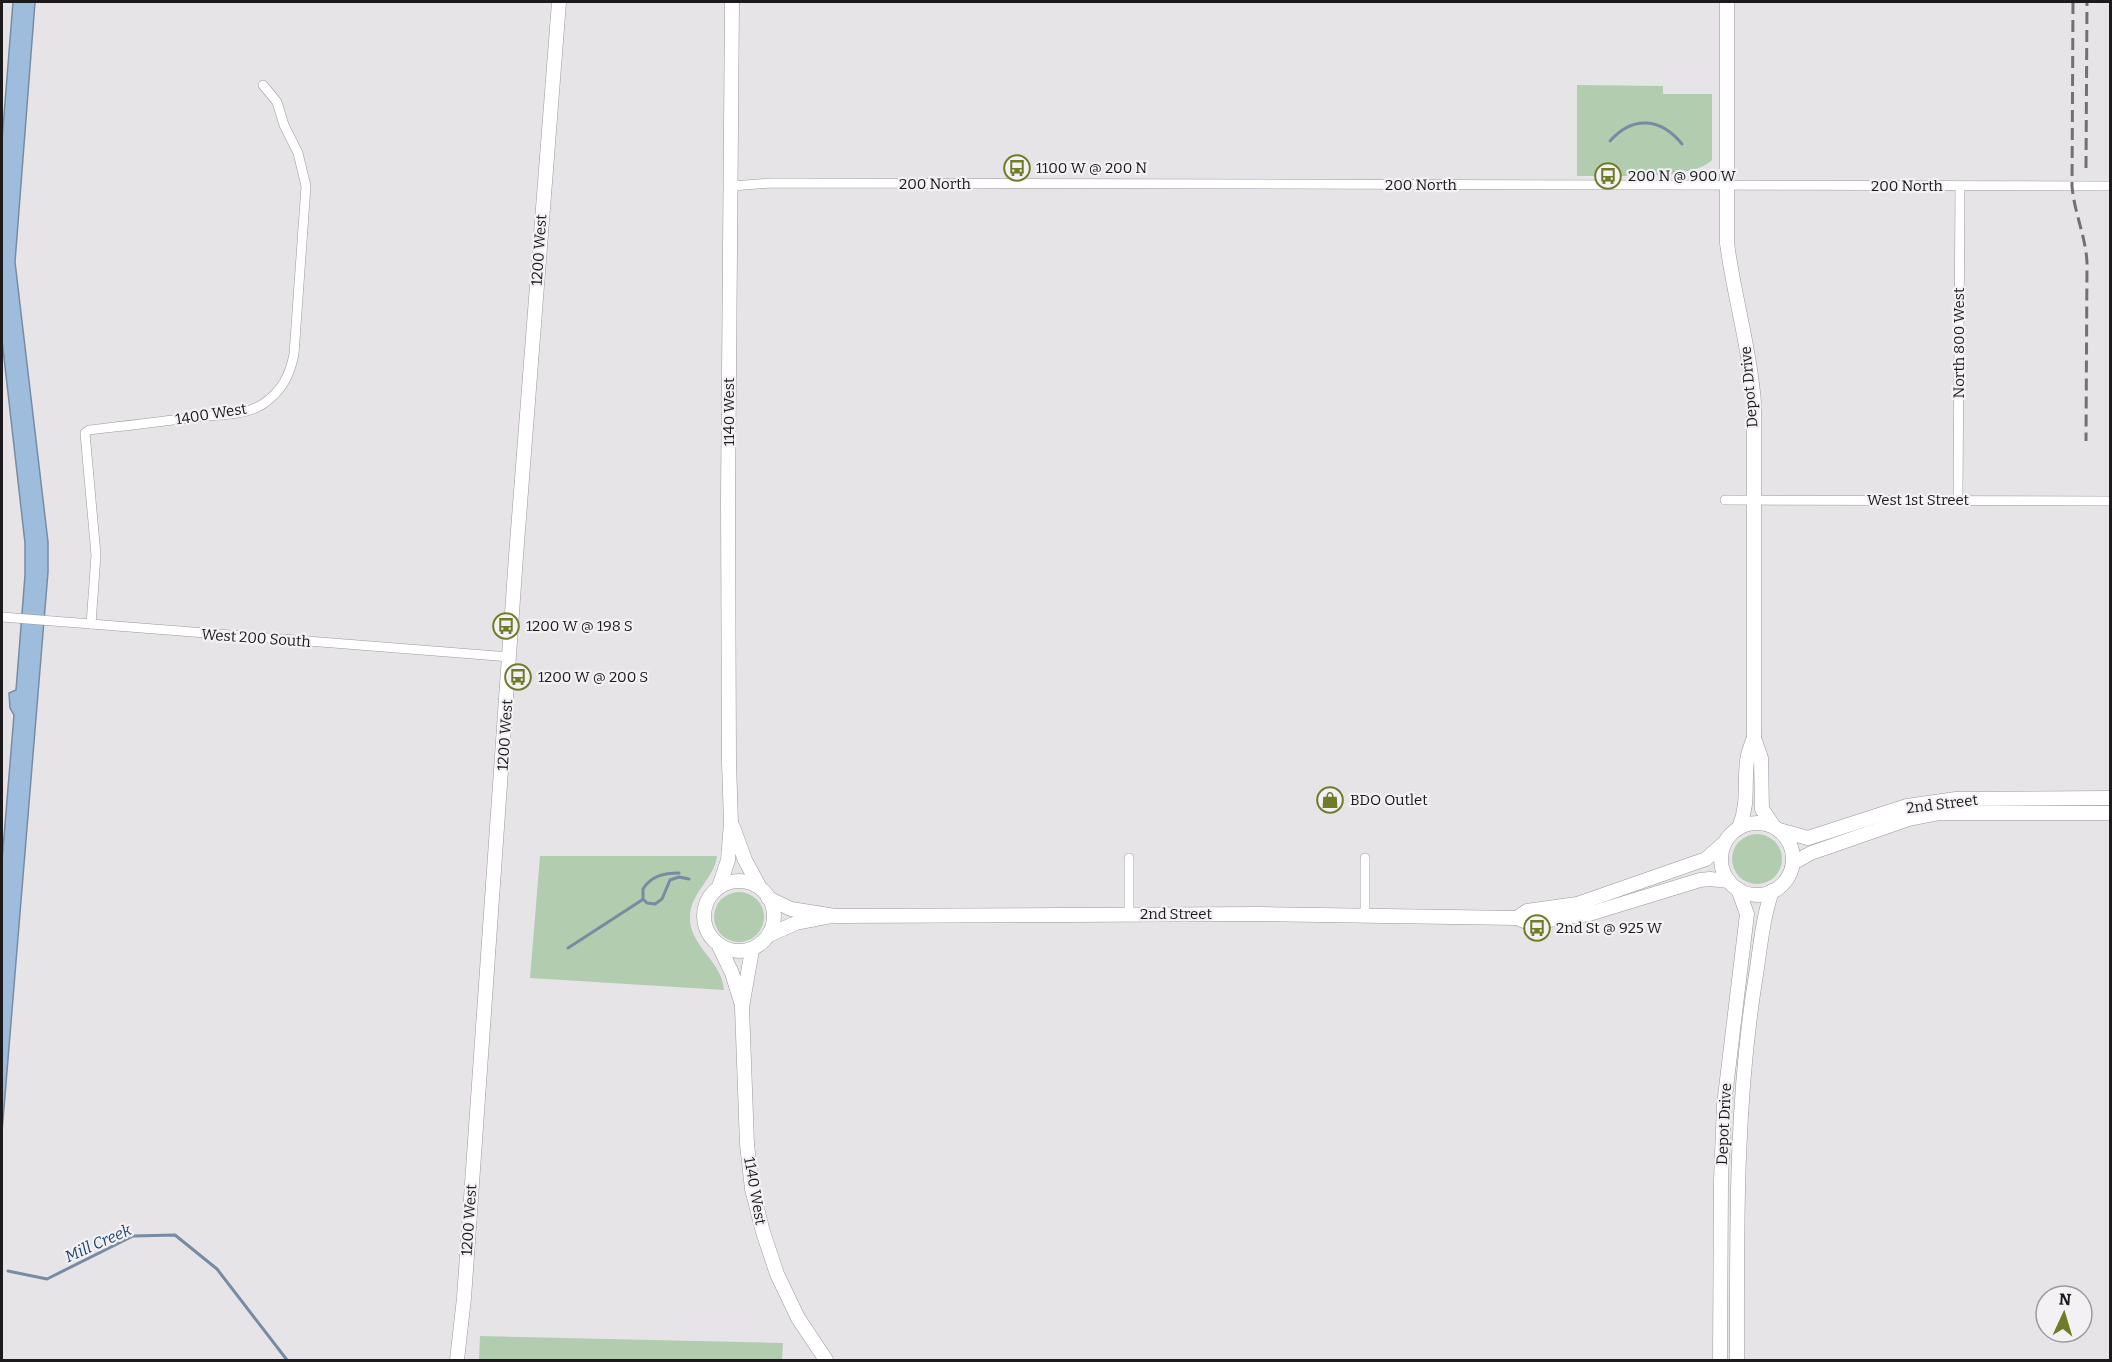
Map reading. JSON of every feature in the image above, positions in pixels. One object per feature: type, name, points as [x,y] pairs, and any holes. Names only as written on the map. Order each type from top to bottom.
[{"type":"street","name":"1200 West","points":[[457,1360],[559,2]]},
{"type":"street","name":"1140 West","points":[[719,887],[728,860],[731,823],[728,437],[732,2]]},
{"type":"street","name":"Depot Drive","points":[[1726,2],[1726,243],[1732,281],[1749,353],[1754,402],[1754,738],[1747,760],[1745,813],[1739,828]]},
{"type":"street","name":"1400 West","points":[[91,624],[96,555],[85,433],[89,430],[237,412],[261,405],[276,394],[291,368],[295,343],[306,186],[298,153],[284,125],[277,102],[263,85]]},
{"type":"street","name":"200 North","points":[[732,186],[771,183],[2110,186]]},
{"type":"street","name":"North 800 West","points":[[1958,500],[1960,186]]},
{"type":"street","name":"West 1st Street","points":[[1725,500],[2110,501]]},
{"type":"street","name":"West 200 South","points":[[2,617],[511,657]]},
{"type":"street","name":"Depot Drive","points":[[1754,738],[1761,758],[1762,809],[1777,829]]},
{"type":"street","name":"2nd Street","points":[[1777,829],[1808,838],[1907,806],[1956,799],[2110,798]]},
{"type":"street","name":"2nd Street","points":[[1793,863],[1811,853],[1909,819],[1940,813],[2110,813]]},
{"type":"street","name":"1140 West","points":[[731,823],[745,860],[759,886]]},
{"type":"street","points":[[1756,823],[1768,824],[1777,829],[1790,845],[1793,863],[1786,881],[1772,891],[1753,895],[1734,885],[1722,867],[1721,854],[1725,842],[1739,828],[1756,823]]},
{"type":"street","name":"2nd Street","points":[[1517,918],[1527,911],[1577,904],[1706,859],[1725,842]]},
{"type":"street","points":[[1129,858],[1129,915]]},
{"type":"street","points":[[1365,858],[1365,915]]},
{"type":"street","name":"2nd Street","points":[[768,898],[791,909],[836,916],[1365,915],[1517,918],[1529,923],[1589,914],[1700,880],[1710,879],[1734,885]]},
{"type":"street","points":[[739,880],[759,886],[768,898],[774,918],[769,935],[762,944],[752,950],[729,951],[719,946],[711,938],[706,928],[704,916],[705,905],[711,895],[728,882],[739,880]]},
{"type":"street","name":"Depot Drive","points":[[1720,1360],[1721,1180],[1724,1105],[1747,914],[1734,885]]},
{"type":"street","name":"Depot Drive","points":[[1737,1360],[1738,1137],[1750,1011],[1765,912],[1772,891]]},
{"type":"street","name":"2nd Street","points":[[769,935],[796,923],[836,916]]},
{"type":"street","name":"1140 West","points":[[719,946],[732,973],[742,1007]]},
{"type":"street","name":"1140 West","points":[[752,950],[742,1007],[747,1144],[752,1189],[777,1274],[798,1317],[826,1360]]},
{"type":"green space","points":[[1577,85],[1663,86],[1663,94],[1712,94],[1712,160],[1702,167],[1669,174],[1577,176]]},
{"type":"green space","points":[[1757,834],[1775,841],[1782,859],[1775,877],[1757,884],[1739,877],[1732,859],[1739,841]]},
{"type":"green space","points":[[540,856],[717,856],[712,872],[695,899],[690,915],[694,936],[718,970],[724,990],[530,978]]},
{"type":"green space","points":[[739,892],[748,894],[759,903],[764,917],[762,926],[753,937],[739,942],[730,940],[719,931],[714,917],[716,908],[725,897]]},
{"type":"green space","points":[[480,1336],[783,1343],[782,1360],[479,1360]]},
{"type":"water","points":[[13,2],[35,2],[15,262],[48,542],[48,572],[2,1132],[2,861],[14,715],[10,708],[9,693],[16,690],[25,575],[25,543],[2,340],[2,140]]},
{"type":"waterway","points":[[1610,141],[1628,127],[1647,123],[1665,129],[1682,144]]},
{"type":"waterway","points":[[679,873],[654,878],[643,889],[643,899],[647,903],[655,904],[662,899],[670,880],[679,877],[689,879]]},
{"type":"waterway","points":[[568,948],[642,900]]},
{"type":"waterway","name":"Mill Creek","points":[[8,1271],[47,1279],[133,1236],[175,1235],[217,1269],[287,1360]]},
{"type":"railway","points":[[2073,2],[2072,186],[2087,263],[2086,441]]},
{"type":"railway","points":[[2086,168],[2087,2]]},
{"type":"place","name":"1100 W @ 200 N","points":[[1017,168]]},
{"type":"place","name":"200 N @ 900 W","points":[[1608,176]]},
{"type":"place","name":"1200 W @ 198 S","points":[[506,626]]},
{"type":"place","name":"1200 W @ 200 S","points":[[518,677]]},
{"type":"place","name":"BDO Outlet","points":[[1330,800]]},
{"type":"place","name":"2nd St @ 925 W","points":[[1537,928]]}]
